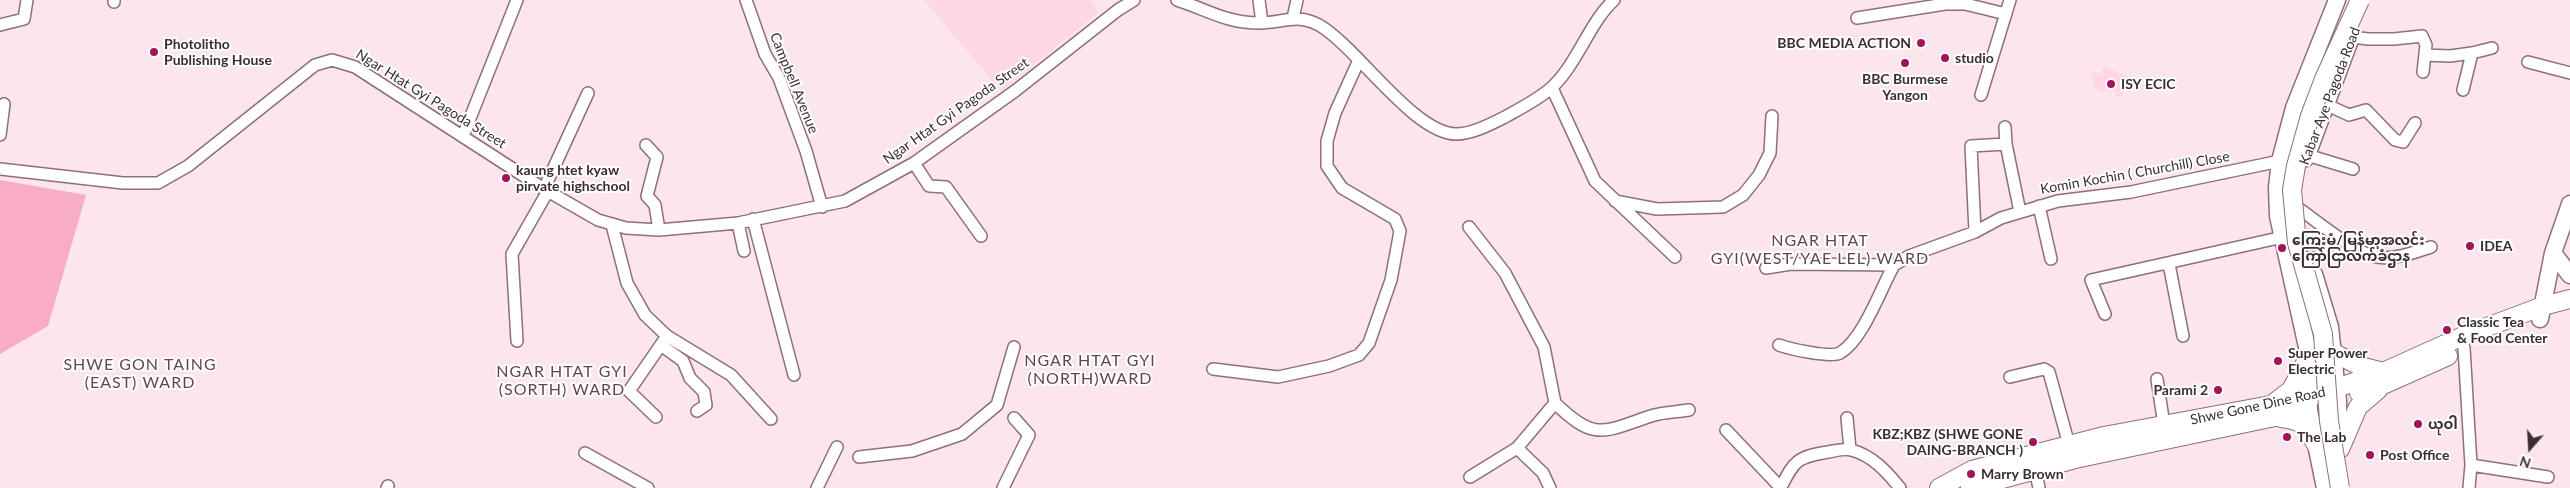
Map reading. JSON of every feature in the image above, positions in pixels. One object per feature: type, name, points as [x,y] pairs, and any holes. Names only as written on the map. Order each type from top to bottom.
[{"type":"main road","name":"Kabar Aye Pagoda Road","points":[[2340,488],[2329,421],[2323,334],[2297,243],[2292,190],[2296,166],[2310,116],[2324,79],[2360,0]]},
{"type":"main road","name":"Kabar Aye Pagoda Road","points":[[2348,488],[2340,449],[2334,353],[2324,303],[2302,235],[2298,208],[2300,179],[2307,155],[2325,104],[2368,0]]},
{"type":"main road","name":"Kabar Aye Pagoda Road","points":[[2325,488],[2308,404],[2309,356],[2301,311],[2282,237],[2277,199],[2280,161],[2294,108],[2336,2]]},
{"type":"main road","name":"Kabar Aye Pagoda Road","points":[[2331,488],[2321,425],[2314,330],[2286,223],[2284,176],[2302,110],[2332,33],[2336,2]]},
{"type":"main road","points":[[2542,312],[2554,253],[2570,204]]},
{"type":"main road","points":[[2282,237],[2302,235]]},
{"type":"main road","points":[[2554,253],[2570,275]]},
{"type":"main road","name":"Shwe Gone Dine Road","points":[[1970,488],[2035,469],[2308,404],[2337,395],[2384,378],[2462,342],[2542,312],[2570,299]]},
{"type":"main road","name":"Shwe Gone Dine Road","points":[[2542,312],[2570,309]]},
{"type":"main road","points":[[2334,353],[2384,378],[2358,407],[2340,449]]},
{"type":"main road","points":[[2309,356],[2291,390],[2272,412],[2301,423],[2308,428],[2315,443]]},
{"type":"main road","name":"Shwe Gone Dine Road","points":[[1939,488],[1972,470],[2069,445],[2164,425],[2272,412]]},
{"type":"street","points":[[0,25],[24,18],[27,0]]},
{"type":"street","points":[[463,136],[517,0]]},
{"type":"street","name":"Campbell Avenue","points":[[746,0],[765,54],[779,78],[806,151],[822,207]]},
{"type":"street","name":"Ngar Htat Gyi Pagoda Street","points":[[0,169],[123,184],[158,183],[188,166],[315,65],[332,60],[355,66],[546,190],[612,225],[659,230],[738,223],[845,201],[914,163],[1015,91],[1118,10],[1134,0]]},
{"type":"street","points":[[1178,0],[1196,3],[1220,18],[1262,23],[1293,18],[1307,19],[1318,24],[1336,36],[1359,60],[1425,120],[1439,130],[1455,134],[1492,124],[1526,106],[1552,88],[1614,0]]},
{"type":"street","points":[[1259,0],[1262,23]]},
{"type":"street","points":[[1293,18],[1298,0]]},
{"type":"street","points":[[1978,0],[2008,7]]},
{"type":"street","points":[[1857,18],[1946,4],[2008,7]]},
{"type":"street","points":[[1980,95],[2008,7]]},
{"type":"street","points":[[2352,37],[2368,40],[2422,36],[2426,45],[2423,72]]},
{"type":"street","points":[[2425,55],[2450,56],[2492,48]]},
{"type":"street","points":[[2463,90],[2472,53]]},
{"type":"street","points":[[1213,369],[1278,377],[1329,366],[1359,355],[1368,343],[1391,280],[1400,231],[1395,219],[1342,188],[1328,166],[1327,140],[1335,113],[1359,60]]},
{"type":"street","points":[[2528,62],[2570,73]]},
{"type":"street","points":[[1552,88],[1595,182],[1675,258]]},
{"type":"street","points":[[517,341],[512,254],[546,190],[588,93]]},
{"type":"street","points":[[0,135],[4,104]]},
{"type":"street","points":[[2325,104],[2349,115],[2366,110],[2395,140],[2403,142],[2415,123]]},
{"type":"street","points":[[1615,201],[1657,209],[1723,207],[1743,196],[1759,175],[1770,152],[1772,116]]},
{"type":"street","points":[[2005,127],[2006,144],[2020,212]]},
{"type":"street","points":[[1975,232],[1970,146],[2006,144]]},
{"type":"street","points":[[646,145],[657,157],[647,196],[655,205],[659,230]]},
{"type":"street","points":[[2307,155],[2354,169]]},
{"type":"street","name":"Komin Kochin ( Churchill) Close","points":[[1766,268],[1800,264],[1894,265],[1910,256],[1975,232],[2001,218],[2039,206],[2058,201],[2131,192],[2280,161]]},
{"type":"street","points":[[914,163],[929,186],[946,187],[981,236]]},
{"type":"street","points":[[2039,206],[2051,258]]},
{"type":"street","points":[[2298,208],[2362,252],[2378,258],[2407,255],[2431,247]]},
{"type":"street","points":[[753,219],[794,375]]},
{"type":"street","points":[[738,223],[744,251]]},
{"type":"street","points":[[612,225],[627,283],[645,315],[664,341],[683,361],[690,378],[704,392],[706,405],[697,411]]},
{"type":"street","points":[[1469,226],[1505,273],[1544,347],[1555,403],[1575,423],[1596,431],[1617,429],[1654,415],[1689,410]]},
{"type":"street","points":[[2105,314],[2091,280],[2169,264],[2282,237]]},
{"type":"street","points":[[2169,264],[2183,336]]},
{"type":"street","points":[[1779,345],[1826,354],[1840,352],[1857,335],[1894,265]]},
{"type":"street","points":[[656,417],[629,391],[664,341]]},
{"type":"street","points":[[664,341],[731,375],[771,419]]},
{"type":"street","points":[[2462,342],[2471,465],[2468,488]]},
{"type":"street","points":[[858,457],[912,451],[962,434],[997,405],[1014,347]]},
{"type":"street","points":[[2010,377],[2044,369],[2048,372],[2069,445]]},
{"type":"street","points":[[2157,379],[2164,425]]},
{"type":"street","points":[[1470,477],[1517,448],[1555,403]]},
{"type":"street","points":[[1003,488],[1029,435],[1014,418]]},
{"type":"street","points":[[1847,418],[1850,449]]},
{"type":"street","points":[[1726,430],[1781,488],[1792,466],[1805,456],[1850,449],[1868,457],[1884,469],[1900,488]]},
{"type":"street","points":[[817,488],[837,447]]},
{"type":"street","points":[[1517,448],[1543,473],[1550,488]]},
{"type":"street","points":[[585,453],[648,488]]},
{"type":"street","points":[[2471,465],[2548,477]]},
{"type":"street","points":[[2035,469],[2039,488]]},
{"type":"shaded area","points":[[924,0],[1091,0],[1098,13],[1001,91]]},
{"type":"shaded area","name":"ISY ECIC","points":[[2104,66],[2130,77],[2121,97],[2115,97],[2116,92],[2106,88],[2104,93],[2093,87],[2095,80],[2091,78],[2092,71],[2100,75]]},
{"type":"shaded area","points":[[0,180],[86,195],[48,326],[0,354]]},
{"type":"place","name":"BBC MEDIA ACTION","points":[[1921,43]]},
{"type":"place","name":"Photolitho Publishing House","points":[[154,52]]},
{"type":"place","name":"studio","points":[[1945,58]]},
{"type":"place","name":"BBC Burmese Yangon","points":[[1905,63]]},
{"type":"place","name":"ISY ECIC","points":[[2111,84]]},
{"type":"place","name":"kaung htet kyaw pirvate highschool","points":[[506,178]]},
{"type":"place","name":"IDEA","points":[[2470,246]]},
{"type":"place","name":"‌ကြေးမုံ/မြန်မာ့အလင်း ကြော်ငြာလက်ခံဌာန","points":[[2282,248]]},
{"type":"place","name":"Classic Tea & Food Center","points":[[2447,330]]},
{"type":"place","name":"Super Power Electric","points":[[2278,361]]},
{"type":"place","name":"Parami 2","points":[[2218,390]]},
{"type":"place","name":"ယုဝါ","points":[[2418,424]]},
{"type":"place","name":"The Lab","points":[[2287,437]]},
{"type":"place","name":"KBZ;KBZ (SHWE GONE DAING-BRANCH )","points":[[2033,442]]},
{"type":"place","name":"Post Office","points":[[2370,455]]},
{"type":"place","name":"Marry Brown","points":[[1971,474]]},
{"type":"district","name":"NGAR HTAT GYI(WEST/YAE LEL) WARD","points":[[1820,250]]},
{"type":"district","name":"NGAR HTAT GYI (NORTH)WARD","points":[[1090,370]]},
{"type":"district","name":"SHWE GON TAING (EAST) WARD","points":[[140,374]]},
{"type":"district","name":"NGAR HTAT GYI (SORTH) WARD","points":[[562,381]]}]
